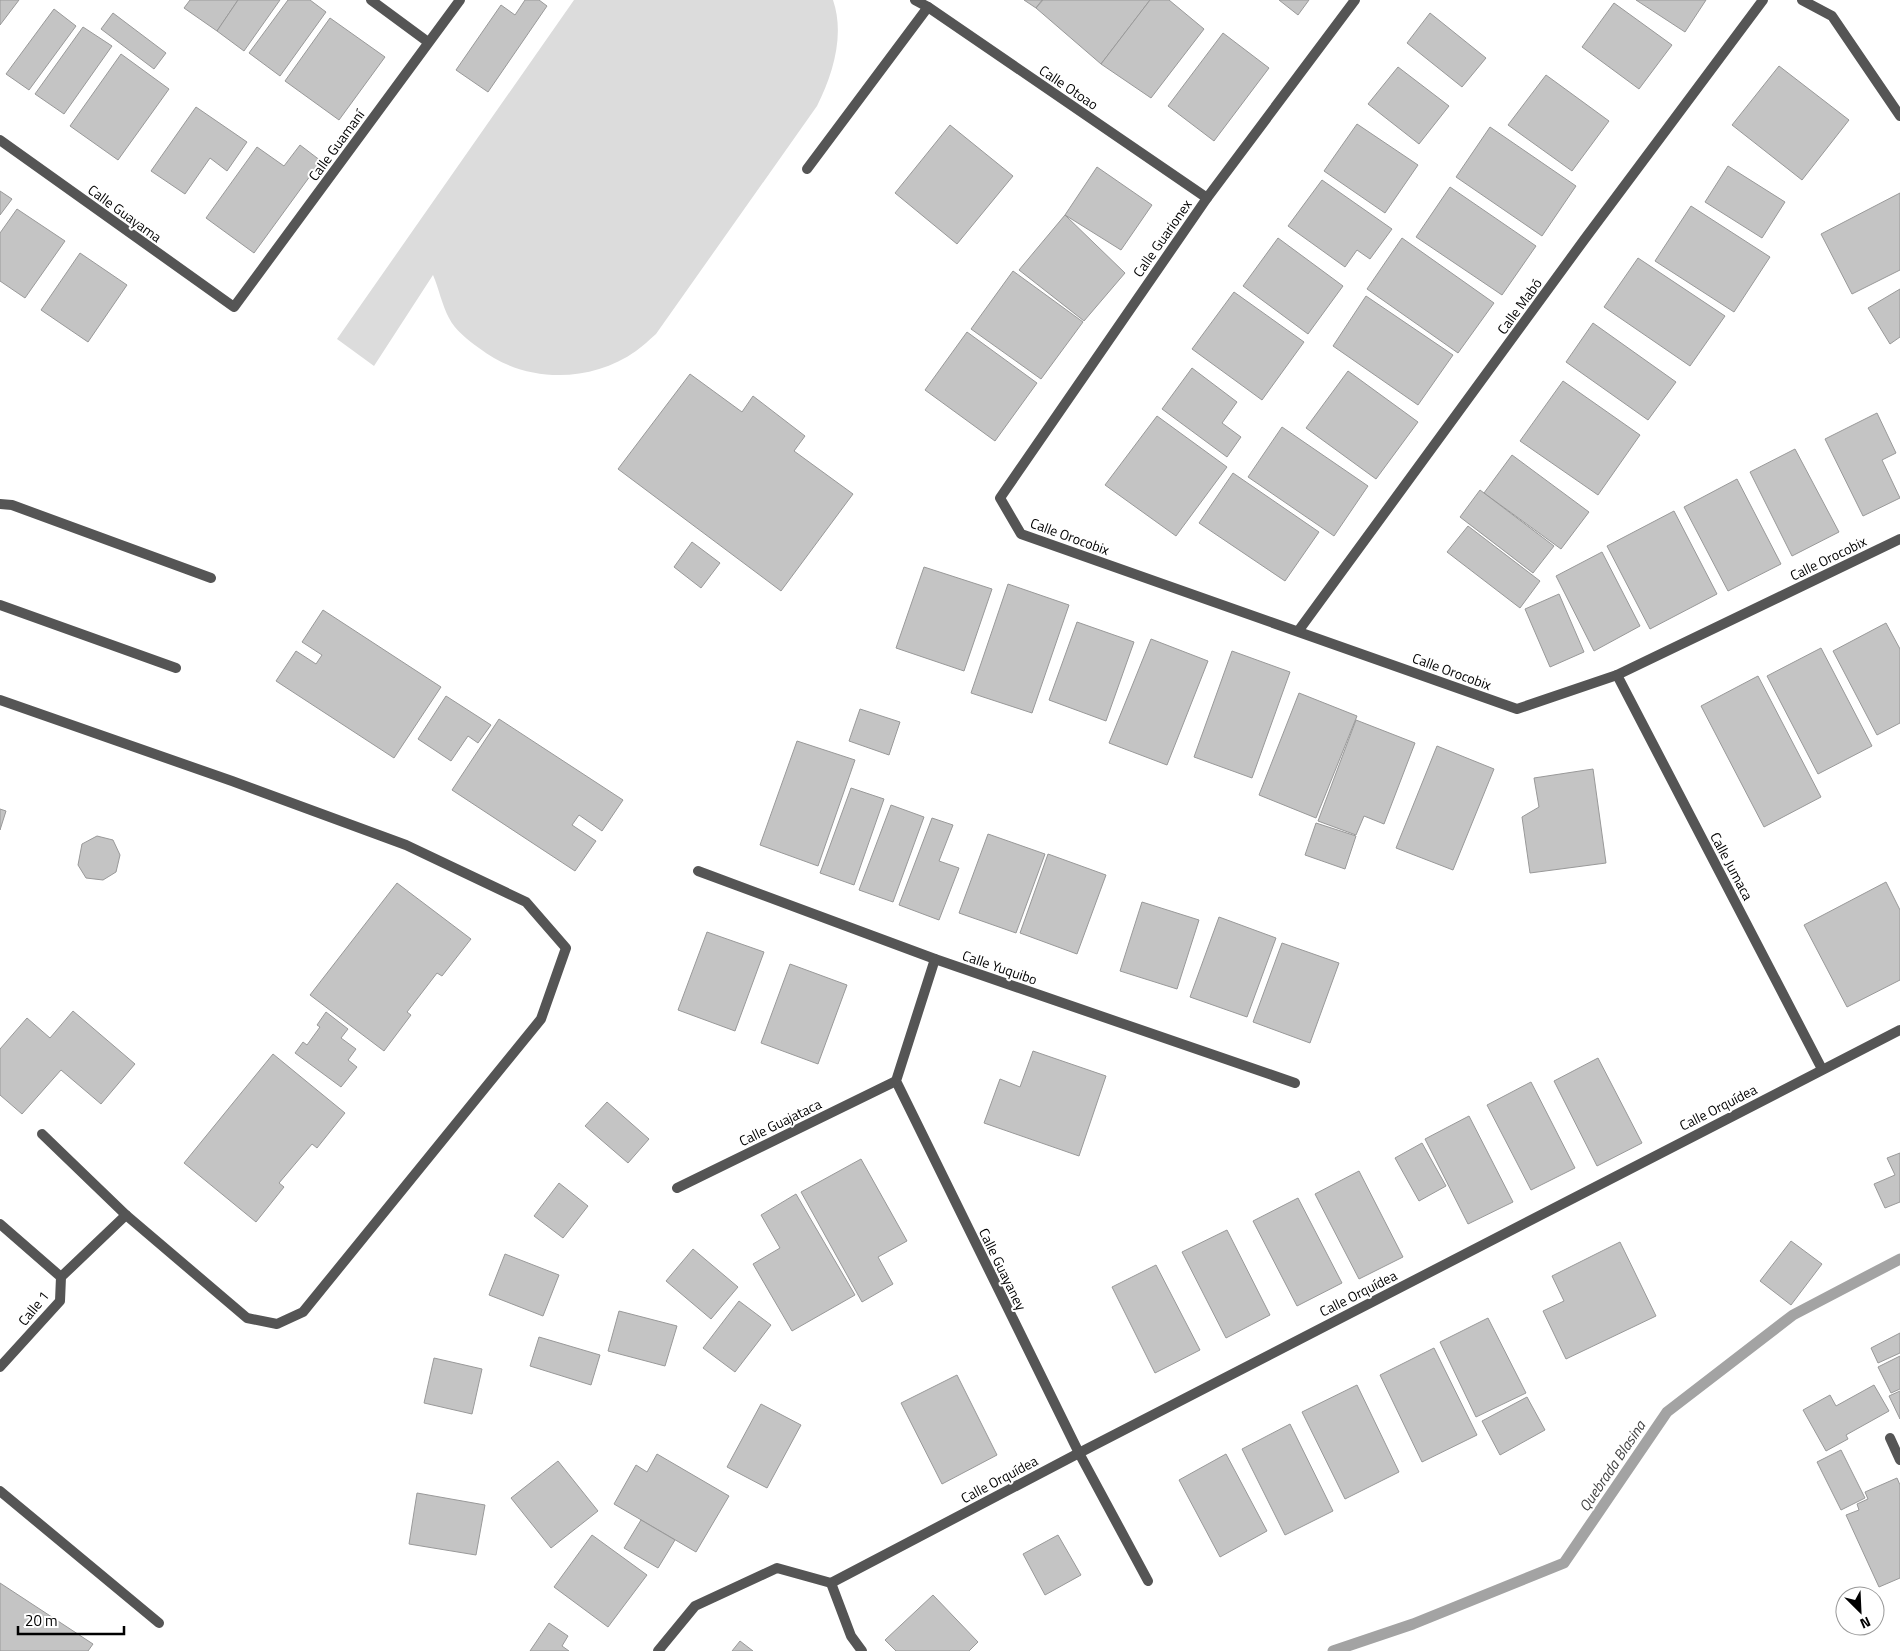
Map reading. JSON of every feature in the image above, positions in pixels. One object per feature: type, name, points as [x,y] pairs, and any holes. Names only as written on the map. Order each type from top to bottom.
[{"type":"street","points":[[371,0],[428,42]]},
{"type":"street","name":"Calle Guamaní","points":[[234,307],[460,0]]},
{"type":"street","name":"Calle Otoao","points":[[915,0],[928,7],[1207,198]]},
{"type":"street","name":"Calle Guarionex","points":[[1000,498],[1207,198],[1355,0]]},
{"type":"street","name":"Calle Mabó","points":[[1299,630],[1584,240],[1763,0]]},
{"type":"street","points":[[1802,0],[1832,16],[1900,115]]},
{"type":"street","points":[[807,169],[928,7]]},
{"type":"street","name":"Calle Guayama","points":[[0,140],[234,307]]},
{"type":"street","name":"Calle Orocobix","points":[[1000,498],[1021,534],[1299,630],[1517,709],[1617,675],[1900,539]]},
{"type":"street","points":[[0,504],[12,505],[211,578]]},
{"type":"street","points":[[0,605],[176,668]]},
{"type":"street","name":"Calle Jumaca","points":[[1617,675],[1822,1069]]},
{"type":"street","points":[[0,700],[406,844],[526,902],[566,948],[541,1020],[303,1312],[277,1324],[247,1318],[126,1215],[42,1134]]},
{"type":"street","name":"Calle Yuquibo","points":[[698,871],[935,959],[1295,1083]]},
{"type":"street","points":[[896,1081],[935,959]]},
{"type":"street","name":"Calle Orquídea","points":[[831,1582],[1900,1030]]},
{"type":"street","name":"Calle Guajataca","points":[[677,1188],[896,1081]]},
{"type":"street","name":"Calle Guayaney","points":[[896,1081],[1078,1453],[1148,1581]]},
{"type":"street","points":[[0,1224],[61,1277],[126,1215]]},
{"type":"street","name":"Calle 1","points":[[0,1367],[60,1301],[61,1277]]},
{"type":"street","points":[[1890,1438],[1900,1460]]},
{"type":"street","points":[[0,1491],[159,1623]]},
{"type":"street","points":[[658,1651],[695,1606],[777,1568],[831,1582],[851,1636],[862,1651]]},
{"type":"shaded area","points":[[574,0],[833,0],[838,27],[836,54],[828,81],[817,106],[656,334],[636,351],[618,362],[578,374],[536,373],[516,368],[497,360],[458,331],[447,313],[433,275],[374,366],[337,339]]},
{"type":"building","points":[[0,0],[19,0],[0,25]]},
{"type":"building","points":[[190,0],[238,0],[217,31],[184,8]]},
{"type":"building","points":[[238,0],[280,0],[244,51],[217,31]]},
{"type":"building","points":[[288,0],[310,0],[326,12],[280,76],[249,53]]},
{"type":"building","points":[[525,0],[539,0],[547,6],[488,92],[456,70],[501,5],[515,15]]},
{"type":"building","points":[[1024,0],[1042,0],[1036,8]]},
{"type":"building","points":[[1043,0],[1150,0],[1101,64],[1036,8]]},
{"type":"building","points":[[1150,0],[1169,0],[1204,29],[1151,98],[1101,64]]},
{"type":"building","points":[[1279,0],[1309,0],[1298,15]]},
{"type":"building","points":[[1636,0],[1706,0],[1685,32]]},
{"type":"building","points":[[1614,3],[1672,45],[1639,89],[1582,47]]},
{"type":"building","points":[[54,9],[76,26],[29,90],[6,74]]},
{"type":"building","points":[[113,13],[166,53],[154,69],[101,29]]},
{"type":"building","points":[[1430,13],[1486,58],[1462,87],[1407,43]]},
{"type":"building","points":[[330,18],[385,57],[339,120],[285,81]]},
{"type":"building","points":[[83,27],[112,46],[64,114],[35,94]]},
{"type":"building","points":[[1223,33],[1269,68],[1214,141],[1168,106]]},
{"type":"building","points":[[121,54],[169,89],[118,160],[70,126]]},
{"type":"building","points":[[1779,66],[1849,120],[1802,180],[1732,125]]},
{"type":"building","points":[[1398,67],[1449,106],[1419,144],[1368,104]]},
{"type":"building","points":[[1546,75],[1609,121],[1572,171],[1508,125]]},
{"type":"building","points":[[196,107],[247,142],[227,171],[210,158],[185,194],[151,171]]},
{"type":"building","points":[[1357,124],[1418,165],[1385,213],[1324,171]]},
{"type":"building","points":[[950,125],[1013,176],[957,244],[895,193]]},
{"type":"building","points":[[1490,127],[1576,186],[1542,236],[1456,177]]},
{"type":"building","points":[[300,145],[321,161],[254,253],[206,218],[257,147],[284,166]]},
{"type":"building","points":[[1728,166],[1785,202],[1762,238],[1705,202]]},
{"type":"building","points":[[1097,167],[1152,205],[1121,250],[1065,215]]},
{"type":"building","points":[[1322,180],[1392,229],[1370,259],[1357,250],[1345,267],[1288,226]]},
{"type":"building","points":[[1450,187],[1536,246],[1502,295],[1416,237]]},
{"type":"building","points":[[0,191],[12,199],[0,215]]},
{"type":"building","points":[[1900,193],[1900,270],[1852,294],[1821,234]]},
{"type":"building","points":[[1691,206],[1770,257],[1734,312],[1655,261]]},
{"type":"building","points":[[17,209],[65,241],[25,298],[0,281],[0,233]]},
{"type":"building","points":[[1065,215],[1125,273],[1084,321],[1019,270]]},
{"type":"building","points":[[1278,238],[1343,286],[1308,334],[1243,286]]},
{"type":"building","points":[[1402,238],[1494,303],[1458,353],[1367,289]]},
{"type":"building","points":[[80,253],[127,285],[88,342],[41,310]]},
{"type":"building","points":[[1638,258],[1725,316],[1690,366],[1604,307]]},
{"type":"building","points":[[1013,271],[1083,322],[1041,379],[971,329]]},
{"type":"building","points":[[1900,289],[1900,337],[1890,344],[1868,308]]},
{"type":"building","points":[[1234,292],[1304,342],[1262,400],[1192,349]]},
{"type":"building","points":[[1366,296],[1453,355],[1418,405],[1333,346]]},
{"type":"building","points":[[1593,323],[1676,382],[1648,420],[1566,362]]},
{"type":"building","points":[[967,332],[1037,383],[995,441],[925,390]]},
{"type":"building","points":[[1192,368],[1237,402],[1222,423],[1241,437],[1227,457],[1162,409]]},
{"type":"building","points":[[1348,371],[1418,422],[1376,479],[1306,428]]},
{"type":"building","points":[[690,374],[742,412],[753,396],[805,436],[794,451],[853,494],[781,591],[618,469]]},
{"type":"building","points":[[1563,381],[1640,435],[1598,495],[1520,441]]},
{"type":"building","points":[[1877,413],[1896,453],[1882,460],[1900,498],[1863,516],[1825,439]]},
{"type":"building","points":[[1157,416],[1227,467],[1176,536],[1105,485]]},
{"type":"building","points":[[1282,427],[1368,486],[1334,536],[1248,477]]},
{"type":"building","points":[[1795,449],[1839,532],[1792,556],[1750,472]]},
{"type":"building","points":[[1512,455],[1589,512],[1561,549],[1484,493]]},
{"type":"building","points":[[1233,473],[1319,532],[1285,581],[1199,523]]},
{"type":"building","points":[[1737,479],[1781,564],[1728,591],[1684,507]]},
{"type":"building","points":[[1480,490],[1554,546],[1533,573],[1460,517]]},
{"type":"building","points":[[1674,511],[1717,594],[1650,629],[1607,546]]},
{"type":"building","points":[[1468,526],[1540,581],[1520,608],[1447,552]]},
{"type":"building","points":[[692,542],[720,563],[701,588],[674,567]]},
{"type":"building","points":[[1602,552],[1640,626],[1594,651],[1556,576]]},
{"type":"building","points":[[924,567],[992,589],[964,671],[896,648]]},
{"type":"building","points":[[1008,584],[1069,605],[1032,713],[971,693]]},
{"type":"building","points":[[1559,594],[1584,652],[1550,667],[1525,609]]},
{"type":"building","points":[[323,610],[441,687],[394,758],[276,681],[296,651],[316,664],[322,655],[302,642]]},
{"type":"building","points":[[1077,622],[1134,642],[1106,721],[1049,700]]},
{"type":"building","points":[[1886,623],[1900,649],[1900,723],[1877,735],[1833,651]]},
{"type":"building","points":[[1151,639],[1208,661],[1167,765],[1109,743]]},
{"type":"building","points":[[1821,648],[1872,746],[1818,774],[1767,676]]},
{"type":"building","points":[[1232,651],[1290,672],[1252,778],[1194,757]]},
{"type":"building","points":[[1758,676],[1821,797],[1764,827],[1701,706]]},
{"type":"building","points":[[1299,693],[1357,716],[1316,818],[1259,795]]},
{"type":"building","points":[[446,696],[491,725],[478,743],[468,736],[451,761],[418,739]]},
{"type":"building","points":[[860,709],[900,722],[889,755],[849,741]]},
{"type":"building","points":[[499,719],[623,800],[602,831],[579,815],[572,825],[596,841],[575,871],[452,790]]},
{"type":"building","points":[[1356,720],[1415,743],[1384,824],[1364,816],[1356,835],[1318,821]]},
{"type":"building","points":[[797,741],[855,760],[818,866],[760,845]]},
{"type":"building","points":[[1437,746],[1494,769],[1453,870],[1396,848]]},
{"type":"building","points":[[1593,769],[1606,863],[1530,873],[1522,817],[1539,807],[1534,778]]},
{"type":"building","points":[[851,788],[884,799],[854,885],[820,873]]},
{"type":"building","points":[[891,805],[924,817],[893,902],[859,890]]},
{"type":"building","points":[[0,809],[6,811],[0,830]]},
{"type":"building","points":[[932,818],[953,825],[939,861],[959,868],[939,920],[899,905]]},
{"type":"building","points":[[1316,823],[1356,836],[1345,869],[1305,855]]},
{"type":"building","points":[[988,834],[1045,854],[1016,933],[959,913]]},
{"type":"building","points":[[97,836],[113,840],[120,855],[116,872],[103,880],[86,878],[78,865],[82,844]]},
{"type":"building","points":[[1048,854],[1106,875],[1077,954],[1020,933]]},
{"type":"building","points":[[1886,882],[1900,910],[1900,980],[1847,1007],[1804,925]]},
{"type":"building","points":[[397,883],[471,939],[442,976],[437,973],[407,1012],[411,1015],[384,1051],[310,995]]},
{"type":"building","points":[[1142,902],[1199,920],[1177,989],[1120,971]]},
{"type":"building","points":[[1219,917],[1276,938],[1247,1017],[1190,997]]},
{"type":"building","points":[[707,932],[764,952],[735,1031],[678,1010]]},
{"type":"building","points":[[1282,943],[1339,963],[1310,1043],[1253,1022]]},
{"type":"building","points":[[790,964],[847,985],[818,1064],[761,1043]]},
{"type":"building","points":[[73,1011],[135,1064],[101,1104],[61,1070],[22,1114],[0,1095],[0,1049],[27,1018],[50,1038]]},
{"type":"building","points":[[326,1012],[348,1029],[341,1038],[356,1049],[348,1060],[357,1067],[341,1087],[295,1053],[303,1042],[307,1045],[320,1027],[317,1025]]},
{"type":"building","points":[[1033,1051],[1106,1076],[1079,1156],[984,1123],[1000,1079],[1020,1087]]},
{"type":"building","points":[[273,1054],[345,1113],[317,1148],[312,1144],[279,1183],[284,1187],[256,1222],[184,1163]]},
{"type":"building","points":[[1598,1058],[1642,1143],[1597,1166],[1554,1081]]},
{"type":"building","points":[[1531,1082],[1575,1168],[1531,1190],[1487,1105]]},
{"type":"building","points":[[607,1102],[649,1139],[628,1163],[585,1126]]},
{"type":"building","points":[[1469,1116],[1513,1202],[1468,1224],[1425,1139]]},
{"type":"building","points":[[1422,1143],[1446,1186],[1419,1201],[1395,1158]]},
{"type":"building","points":[[1900,1153],[1900,1202],[1885,1208],[1874,1184],[1895,1175],[1887,1158]]},
{"type":"building","points":[[861,1159],[907,1241],[878,1257],[893,1284],[862,1302],[801,1192]]},
{"type":"building","points":[[1359,1171],[1403,1257],[1359,1279],[1315,1194]]},
{"type":"building","points":[[559,1183],[588,1206],[563,1238],[534,1216]]},
{"type":"building","points":[[796,1194],[855,1295],[792,1331],[753,1264],[780,1248],[761,1215]]},
{"type":"building","points":[[1298,1198],[1342,1283],[1297,1306],[1253,1221]]},
{"type":"building","points":[[1227,1230],[1270,1315],[1226,1338],[1182,1252]]},
{"type":"building","points":[[1791,1241],[1822,1264],[1791,1305],[1760,1281]]},
{"type":"building","points":[[1620,1242],[1656,1316],[1566,1359],[1543,1311],[1564,1301],[1552,1276]]},
{"type":"building","points":[[693,1249],[738,1287],[711,1319],[666,1281]]},
{"type":"building","points":[[505,1254],[559,1275],[543,1316],[489,1295]]},
{"type":"building","points":[[1156,1265],[1200,1350],[1155,1373],[1112,1287]]},
{"type":"building","points":[[739,1301],[771,1325],[735,1372],[703,1348]]},
{"type":"building","points":[[619,1311],[677,1326],[665,1366],[608,1351]]},
{"type":"building","points":[[1488,1318],[1526,1393],[1476,1417],[1440,1342]]},
{"type":"building","points":[[1900,1333],[1900,1353],[1878,1363],[1871,1348]]},
{"type":"building","points":[[539,1337],[600,1355],[591,1385],[530,1366]]},
{"type":"building","points":[[1434,1348],[1477,1435],[1422,1462],[1380,1375]]},
{"type":"building","points":[[1900,1356],[1900,1389],[1891,1393],[1878,1367]]},
{"type":"building","points":[[434,1358],[482,1369],[472,1414],[424,1403]]},
{"type":"building","points":[[957,1375],[997,1455],[942,1484],[901,1403]]},
{"type":"building","points":[[1357,1385],[1399,1472],[1345,1499],[1302,1412]]},
{"type":"building","points":[[1874,1385],[1889,1411],[1846,1435],[1848,1439],[1826,1451],[1803,1410],[1830,1395],[1836,1406]]},
{"type":"building","points":[[1900,1391],[1900,1419],[1889,1396]]},
{"type":"building","points":[[1527,1397],[1545,1430],[1500,1455],[1482,1421]]},
{"type":"building","points":[[761,1404],[801,1425],[767,1488],[727,1467]]},
{"type":"building","points":[[1290,1424],[1333,1511],[1285,1535],[1242,1449]]},
{"type":"building","points":[[1841,1450],[1865,1498],[1841,1510],[1817,1462]]},
{"type":"building","points":[[657,1454],[729,1496],[696,1552],[614,1504],[636,1465],[647,1472]]},
{"type":"building","points":[[1226,1454],[1267,1531],[1220,1557],[1179,1480]]},
{"type":"building","points":[[558,1461],[598,1511],[551,1548],[511,1498]]},
{"type":"building","points":[[1897,1478],[1900,1485],[1900,1578],[1881,1586],[1879,1586],[1846,1515],[1859,1510],[1857,1504],[1868,1499],[1865,1492]]},
{"type":"building","points":[[417,1493],[485,1505],[476,1555],[409,1544]]},
{"type":"building","points":[[641,1520],[675,1540],[658,1568],[624,1548]]},
{"type":"building","points":[[592,1535],[647,1575],[608,1627],[554,1587]]},
{"type":"building","points":[[1058,1535],[1081,1575],[1045,1595],[1023,1554]]},
{"type":"building","points":[[0,1583],[93,1644],[88,1651],[0,1651]]},
{"type":"building","points":[[933,1595],[978,1642],[969,1651],[896,1651],[885,1640]]},
{"type":"building","points":[[549,1623],[568,1636],[562,1646],[569,1651],[530,1651]]},
{"type":"building","points":[[740,1641],[753,1651],[732,1651]]},
{"type":"waterway","name":"Quebrada Blasina","points":[[1333,1651],[1413,1624],[1564,1563],[1667,1412],[1793,1315],[1900,1259]]}]
